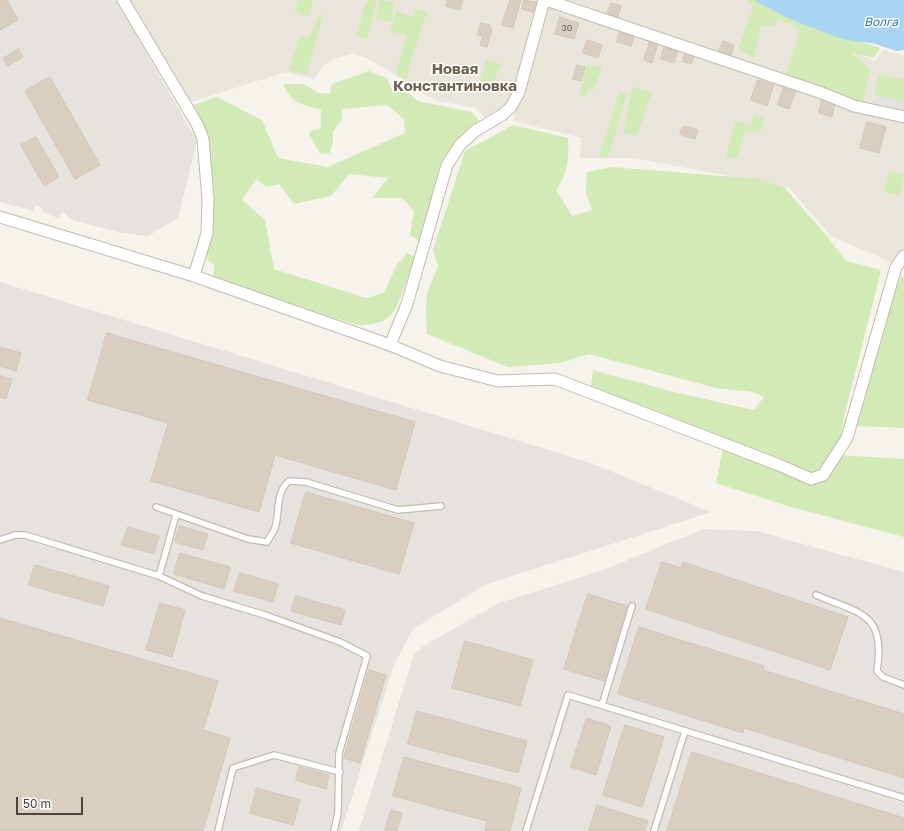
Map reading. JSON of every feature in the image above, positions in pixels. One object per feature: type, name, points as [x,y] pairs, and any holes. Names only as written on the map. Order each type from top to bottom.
[{"type":"street","points":[[123,0],[197,124],[203,139],[208,199],[207,233],[194,276]]},
{"type":"street","points":[[390,345],[406,304],[447,166],[460,145],[475,131],[502,114],[515,101],[519,92],[545,0],[822,93],[854,106],[882,114],[904,117]]},
{"type":"street","points":[[0,217],[194,276],[390,345],[440,366],[498,381],[555,379],[779,465],[811,479],[816,479],[823,474],[847,438],[896,267],[904,256]]},
{"type":"lane","points":[[156,507],[248,540],[267,542],[275,529],[277,506],[283,486],[289,481],[306,482],[398,510],[441,506]]},
{"type":"lane","points":[[159,576],[176,515]]},
{"type":"lane","points":[[0,540],[15,535],[25,535],[159,576],[202,596],[268,616],[340,642],[367,656],[339,753],[340,772],[338,813],[334,831]]},
{"type":"lane","points":[[816,595],[864,615],[876,627],[878,634],[877,671],[883,677],[904,685]]},
{"type":"lane","points":[[602,705],[632,606]]},
{"type":"lane","points":[[526,831],[568,695],[904,798]]},
{"type":"lane","points":[[654,831],[685,731]]},
{"type":"lane","points":[[218,831],[233,768],[274,755],[340,772]]},
{"type":"shaded area","points":[[0,0],[116,0],[197,141],[178,218],[148,236],[122,233],[72,220],[63,212],[58,218],[42,212],[41,207],[35,206],[33,211],[0,202]]},
{"type":"shaded area","points":[[127,0],[539,0],[510,105],[488,120],[475,108],[439,101],[417,91],[393,73],[365,57],[353,54],[334,58],[323,66],[315,79],[285,72],[189,103]]},
{"type":"shaded area","points":[[552,0],[745,0],[803,29],[875,61],[883,50],[904,56],[904,113],[874,110]]},
{"type":"shaded area","points":[[546,2],[904,119],[904,250],[895,264],[831,236],[789,188],[635,158],[580,158],[582,138],[513,121]]},
{"type":"shaded area","points":[[874,95],[904,102],[904,112],[871,108]]},
{"type":"shaded area","points":[[0,282],[588,462],[711,512],[485,585],[413,629],[394,665],[341,831],[0,831]]},
{"type":"shaded area","points":[[704,529],[756,531],[904,572],[904,831],[359,831],[414,654],[425,645],[499,603],[603,570]]},
{"type":"green space","points":[[298,0],[313,0],[309,17],[295,11]]},
{"type":"green space","points":[[368,0],[377,0],[367,40],[356,36],[365,5]]},
{"type":"green space","points":[[380,0],[394,2],[391,22],[375,19]]},
{"type":"green space","points":[[746,0],[776,0],[840,35],[880,48],[874,58],[850,52],[870,70],[863,104],[786,75],[800,29],[779,19],[773,25],[761,26],[754,58],[738,49],[753,8]]},
{"type":"green space","points":[[415,8],[427,12],[406,81],[396,72],[407,36],[390,31],[397,11],[413,17]]},
{"type":"green space","points":[[319,15],[323,15],[307,74],[289,70],[300,36],[309,38]]},
{"type":"green space","points":[[486,59],[501,64],[491,87],[479,84]]},
{"type":"green space","points":[[587,65],[602,68],[594,90],[588,88],[585,97],[579,96]]},
{"type":"green space","points":[[369,71],[387,78],[393,92],[407,92],[418,101],[472,112],[482,124],[459,141],[420,241],[410,235],[414,211],[402,198],[372,198],[388,178],[349,174],[331,196],[294,204],[279,184],[266,187],[256,179],[242,200],[265,220],[274,269],[366,298],[384,293],[396,266],[407,253],[415,257],[398,302],[391,315],[381,322],[357,325],[213,278],[214,265],[206,258],[211,234],[211,196],[190,106],[217,97],[262,120],[278,158],[328,167],[405,133],[404,119],[387,105],[342,109],[342,120],[333,131],[333,141],[330,153],[320,154],[309,134],[312,130],[321,129],[321,110],[298,102],[290,96],[283,84],[304,84],[318,93],[330,94],[332,84]]},
{"type":"green space","points":[[879,74],[904,80],[904,102],[874,95]]},
{"type":"green space","points":[[633,87],[652,91],[637,135],[623,132]]},
{"type":"green space","points":[[619,92],[627,94],[608,157],[599,157]]},
{"type":"green space","points":[[754,115],[764,118],[760,133],[745,131],[737,159],[726,156],[735,121],[751,126]]},
{"type":"green space","points":[[513,125],[568,138],[567,165],[563,178],[556,190],[572,216],[592,210],[586,193],[587,172],[612,167],[759,179],[785,188],[826,235],[846,261],[881,270],[844,417],[838,455],[904,459],[904,537],[791,507],[716,483],[725,438],[591,386],[593,370],[674,392],[754,410],[764,397],[753,392],[716,388],[589,354],[560,363],[508,367],[427,334],[427,293],[438,266],[433,250],[465,151]]},
{"type":"green space","points":[[889,170],[904,175],[900,195],[884,192]]},
{"type":"green space","points":[[901,277],[904,277],[904,428],[857,426],[894,292]]},
{"type":"water","name":"Волга","points":[[753,0],[904,0],[904,50],[896,51],[876,44],[842,39],[790,19]]},
{"type":"building","points":[[0,0],[7,0],[18,20],[0,30]]},
{"type":"building","points":[[448,0],[463,0],[460,10],[446,6]]},
{"type":"building","points":[[510,0],[521,0],[513,28],[502,25]]},
{"type":"building","points":[[524,0],[537,2],[534,12],[522,9]]},
{"type":"building","points":[[611,3],[621,6],[618,17],[607,14]]},
{"type":"building","points":[[560,17],[579,23],[574,39],[555,34]]},
{"type":"building","points":[[481,23],[490,25],[490,28],[492,29],[487,47],[480,45],[483,36],[478,35]]},
{"type":"building","points":[[620,31],[634,35],[631,46],[617,42]]},
{"type":"building","points":[[587,40],[602,45],[598,58],[583,53]]},
{"type":"building","points":[[650,41],[658,44],[652,63],[644,60]]},
{"type":"building","points":[[723,41],[734,45],[731,56],[719,51]]},
{"type":"building","points":[[665,46],[678,50],[674,63],[661,59]]},
{"type":"building","points":[[18,49],[23,57],[8,66],[3,59]]},
{"type":"building","points":[[685,53],[694,56],[691,64],[683,62]]},
{"type":"building","points":[[577,65],[585,67],[581,81],[573,79]]},
{"type":"building","points":[[50,77],[100,165],[75,179],[25,91]]},
{"type":"building","points":[[758,80],[774,85],[767,106],[751,100]]},
{"type":"building","points":[[784,86],[796,90],[789,109],[778,105]]},
{"type":"building","points":[[822,100],[835,103],[832,117],[819,113]]},
{"type":"building","points":[[867,122],[886,127],[879,153],[860,148]]},
{"type":"building","points":[[683,126],[698,130],[695,139],[680,134]]},
{"type":"building","points":[[36,137],[59,177],[44,186],[21,145]]},
{"type":"building","points":[[107,333],[415,422],[396,490],[275,455],[259,512],[151,481],[168,423],[88,400]]},
{"type":"building","points":[[0,347],[21,353],[16,371],[0,366]]},
{"type":"building","points":[[0,376],[12,379],[6,399],[0,397]]},
{"type":"building","points":[[306,492],[414,523],[399,574],[291,543]]},
{"type":"building","points":[[180,526],[208,534],[203,550],[175,542]]},
{"type":"building","points":[[128,527],[159,536],[154,554],[122,545]]},
{"type":"building","points":[[180,553],[230,567],[224,589],[174,574]]},
{"type":"building","points":[[662,562],[681,568],[683,562],[848,617],[830,670],[646,609]]},
{"type":"building","points":[[35,565],[109,586],[103,606],[29,585]]},
{"type":"building","points":[[240,573],[278,584],[273,602],[234,591]]},
{"type":"building","points":[[588,594],[627,606],[604,681],[564,669]]},
{"type":"building","points":[[296,596],[345,610],[341,625],[291,611]]},
{"type":"building","points":[[160,603],[185,610],[172,657],[146,650]]},
{"type":"building","points":[[0,618],[218,681],[203,730],[230,738],[203,831],[0,831]]},
{"type":"building","points":[[639,627],[764,666],[763,670],[904,714],[904,778],[744,728],[743,733],[618,694]]},
{"type":"building","points":[[465,641],[533,660],[520,706],[452,688]]},
{"type":"building","points":[[369,670],[386,675],[360,763],[344,758]]},
{"type":"building","points":[[417,711],[527,741],[518,773],[408,744]]},
{"type":"building","points":[[587,718],[611,726],[596,775],[571,767]]},
{"type":"building","points":[[625,725],[664,737],[642,807],[603,795]]},
{"type":"building","points":[[692,752],[904,818],[904,831],[667,831]]},
{"type":"building","points":[[404,757],[521,788],[510,831],[485,831],[487,821],[393,796]]},
{"type":"building","points":[[299,767],[329,775],[326,789],[296,780]]},
{"type":"building","points":[[257,788],[300,800],[293,825],[250,813]]},
{"type":"building","points":[[597,805],[648,821],[645,831],[589,831]]},
{"type":"building","points":[[391,810],[402,813],[397,831],[385,831]]},
{"type":"district","name":"Новая Константиновка","points":[[455,78]]}]
